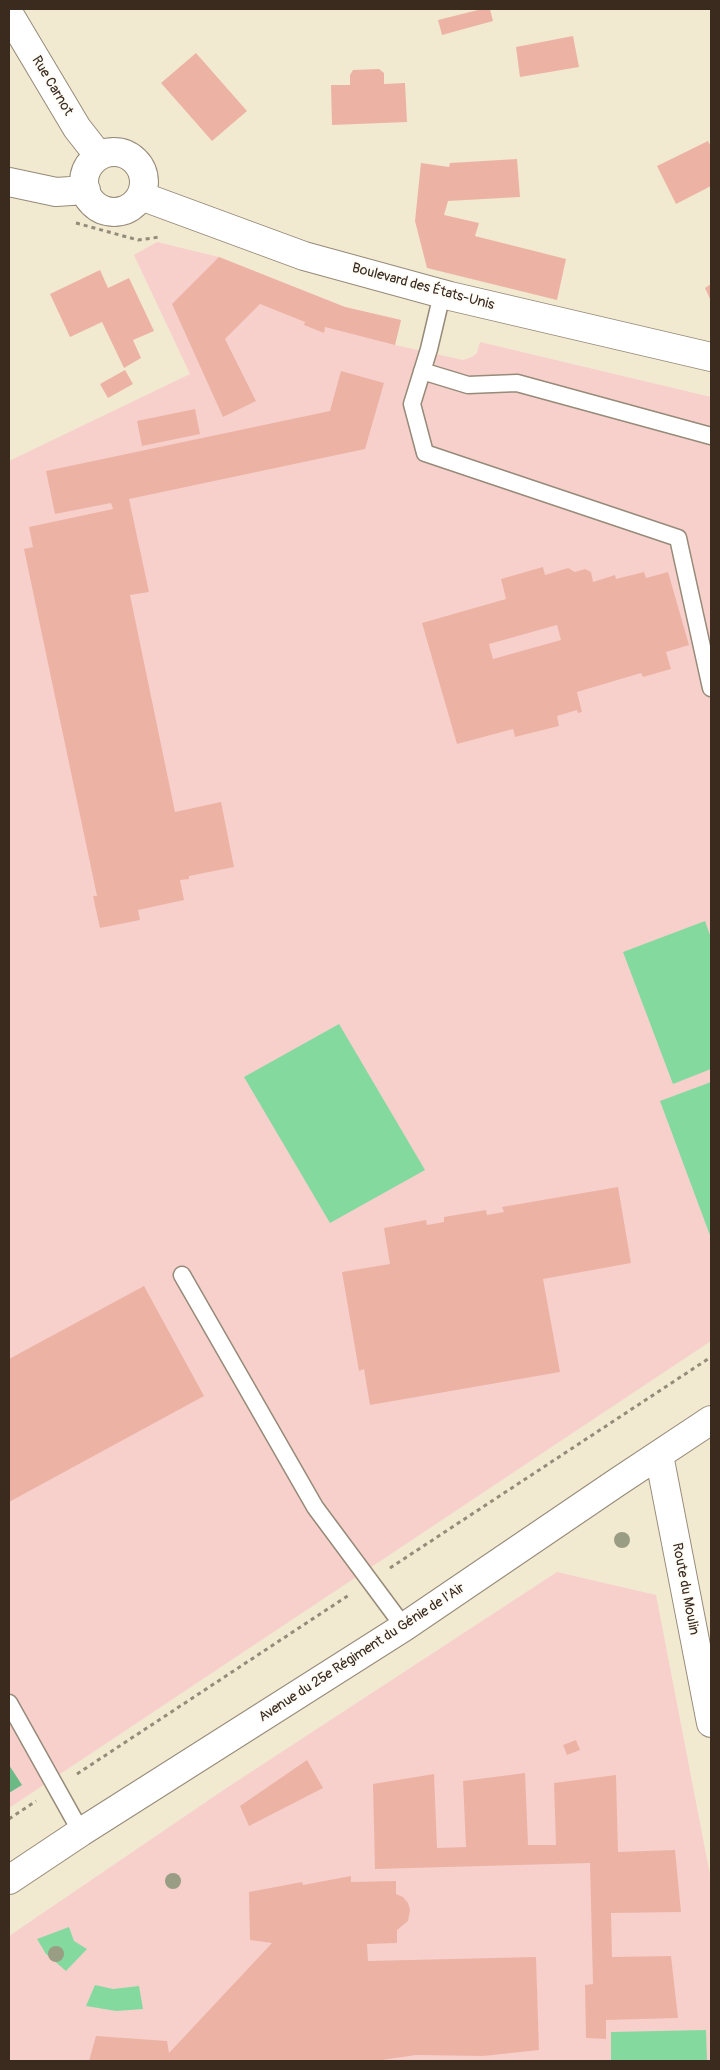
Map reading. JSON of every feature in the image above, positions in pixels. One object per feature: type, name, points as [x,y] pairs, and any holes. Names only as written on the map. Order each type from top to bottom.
[{"type":"street","name":"Rue Carnot","points":[[9,14],[77,128],[99,156]]},
{"type":"street","points":[[109,153],[121,153],[131,157],[139,164],[144,175],[144,185],[141,196],[129,208],[112,212],[95,205],[86,190],[86,175],[93,161],[99,156],[109,153]]},
{"type":"street","points":[[9,182],[56,192],[86,190]]},
{"type":"street","name":"Boulevard des États-Unis","points":[[141,196],[304,256],[442,294],[711,357]]},
{"type":"street","name":"Avenue du 25e Régiment du Génie de l'Air","points":[[9,1880],[81,1832],[404,1628],[711,1420]]},
{"type":"street","name":"Route du Moulin","points":[[659,1456],[711,1723]]},
{"type":"lane","points":[[442,294],[412,404],[425,452],[678,538],[711,688]]},
{"type":"lane","points":[[422,371],[468,385],[517,383],[711,436]]},
{"type":"lane","points":[[182,1275],[315,1507],[404,1628]]},
{"type":"lane","points":[[9,1703],[81,1832]]},
{"type":"shaded area","points":[[157,242],[219,257],[345,307],[401,320],[395,345],[463,360],[477,353],[480,342],[711,397],[711,1341],[9,1808],[9,461],[190,374],[134,255]]},
{"type":"shaded area","points":[[557,1572],[656,1595],[711,1880],[711,2061],[9,2061],[9,1936],[225,1789]]},
{"type":"green space","points":[[705,921],[711,938],[711,1069],[673,1084],[623,952]]},
{"type":"green space","points":[[339,1024],[425,1170],[330,1223],[244,1077]]},
{"type":"green space","points":[[711,1082],[711,1238],[660,1101]]},
{"type":"green space","points":[[9,1765],[22,1785],[9,1793]]},
{"type":"green space","points":[[69,1927],[74,1941],[87,1949],[66,1971],[46,1954],[37,1939]]},
{"type":"green space","points":[[95,1985],[113,1989],[139,1986],[143,2009],[116,2011],[86,2006]]},
{"type":"green space","points":[[706,2030],[707,2061],[611,2061],[611,2032]]},
{"type":"building","points":[[482,9],[490,9],[493,21],[442,35],[438,20]]},
{"type":"building","points":[[573,36],[579,67],[520,77],[516,47]]},
{"type":"building","points":[[196,53],[247,111],[212,141],[161,83]]},
{"type":"building","points":[[379,69],[384,73],[384,84],[405,83],[407,122],[332,125],[331,85],[350,85],[350,75],[353,70]]},
{"type":"building","points":[[708,141],[711,147],[711,186],[676,204],[657,166]]},
{"type":"building","points":[[517,159],[520,197],[448,201],[444,215],[479,223],[475,236],[566,259],[557,300],[427,268],[415,221],[421,163],[449,167],[450,163]]},
{"type":"building","points":[[219,257],[345,307],[401,320],[395,345],[325,327],[324,333],[304,325],[305,322],[260,304],[225,339],[256,401],[223,417],[172,304]]},
{"type":"building","points":[[100,270],[108,288],[129,278],[154,331],[133,340],[141,358],[124,368],[102,322],[70,337],[50,294]]},
{"type":"building","points":[[711,284],[711,301],[705,288]]},
{"type":"building","points":[[125,370],[133,384],[108,398],[100,384]]},
{"type":"building","points":[[341,371],[384,383],[365,449],[129,499],[149,592],[130,595],[175,812],[221,802],[234,867],[189,876],[189,879],[180,880],[184,900],[138,910],[140,920],[100,928],[93,896],[97,896],[24,549],[33,547],[29,527],[113,509],[111,503],[55,514],[46,471],[330,411]]},
{"type":"building","points":[[195,409],[200,434],[142,446],[137,421]]},
{"type":"building","points":[[543,567],[545,575],[568,568],[575,572],[585,569],[591,572],[593,582],[615,575],[616,579],[644,572],[646,578],[668,572],[689,645],[666,652],[671,669],[643,677],[641,673],[577,692],[582,712],[578,713],[577,710],[557,716],[559,726],[515,737],[513,729],[457,744],[422,623],[506,599],[501,579]],"holes":[[[557,625],[561,640],[493,659],[489,644]]]},
{"type":"building","points":[[618,1187],[631,1263],[543,1279],[560,1372],[370,1405],[364,1369],[359,1371],[342,1272],[390,1264],[384,1228],[426,1220],[427,1225],[444,1222],[444,1217],[486,1210],[487,1215],[504,1212],[502,1207]]},
{"type":"building","points":[[144,1286],[204,1396],[9,1502],[9,1359]]},
{"type":"building","points":[[576,1740],[580,1750],[567,1755],[563,1745]]},
{"type":"building","points":[[307,1760],[323,1788],[249,1826],[240,1806]]},
{"type":"building","points":[[525,1773],[528,1845],[556,1845],[554,1783],[616,1775],[618,1852],[675,1850],[681,1912],[611,1913],[612,1957],[671,1956],[678,2018],[606,2020],[606,2039],[586,2038],[585,1985],[593,1984],[590,1863],[375,1869],[373,1784],[434,1774],[437,1848],[466,1847],[463,1781]]},
{"type":"building","points":[[351,1876],[351,1882],[396,1881],[396,1894],[403,1897],[408,1903],[410,1910],[408,1921],[397,1930],[397,1943],[367,1944],[368,1961],[536,1957],[539,2050],[483,2056],[416,2055],[375,2061],[89,2061],[96,2036],[167,2041],[169,2053],[272,1943],[250,1940],[249,1892],[302,1882],[303,1885]]}]
